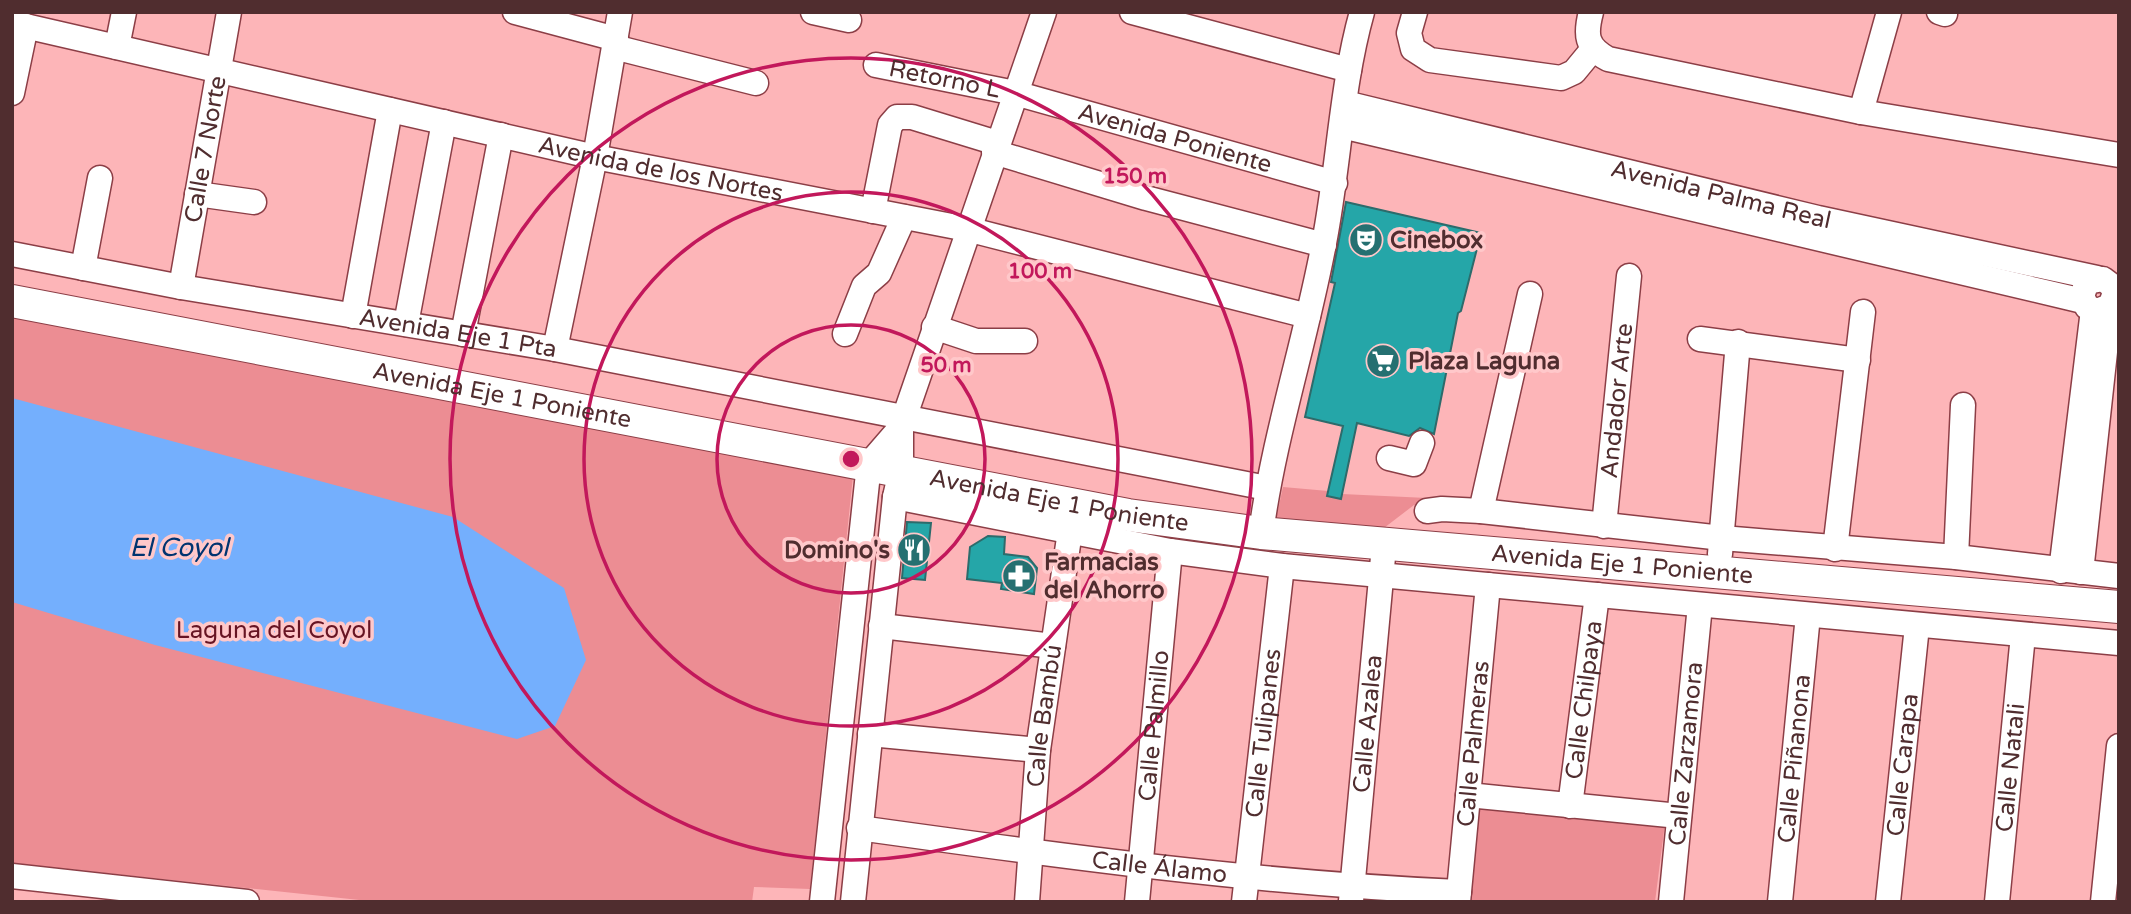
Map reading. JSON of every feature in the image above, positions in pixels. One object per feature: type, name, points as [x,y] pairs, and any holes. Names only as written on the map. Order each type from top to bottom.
[{"type":"main road","name":"Avenida Eje 1 Poniente","points":[[12,301],[869,464],[898,484],[1261,533],[1383,558],[1718,575],[2119,607]]},
{"type":"street","points":[[117,47],[124,12]]},
{"type":"street","name":"Calle 7 Norte","points":[[181,287],[229,12]]},
{"type":"street","points":[[515,12],[756,83]]},
{"type":"street","points":[[555,349],[595,157],[620,12]]},
{"type":"street","points":[[813,12],[849,20]]},
{"type":"street","points":[[853,902],[903,421],[995,147],[1044,12]]},
{"type":"street","points":[[1132,12],[1349,70]]},
{"type":"street","points":[[1261,533],[1267,488],[1324,245],[1335,183],[1349,70],[1362,12]]},
{"type":"street","points":[[1415,12],[1409,33],[1413,49],[1430,60],[1560,78],[1574,72],[1593,49]]},
{"type":"street","points":[[1591,12],[1586,33],[1593,49],[1608,59],[1861,112],[2119,155]]},
{"type":"street","points":[[1861,112],[1889,12]]},
{"type":"street","points":[[12,93],[19,25]]},
{"type":"street","name":"Avenida de los Nortes","points":[[19,25],[595,157],[967,229],[1308,316]]},
{"type":"street","name":"Retorno L","points":[[876,65],[1015,93]]},
{"type":"street","name":"Avenida Poniente","points":[[1015,93],[1335,183]]},
{"type":"street","points":[[354,316],[390,110]]},
{"type":"street","points":[[1343,114],[2102,293],[2071,572]]},
{"type":"street","points":[[873,211],[890,125],[897,117],[912,117],[1146,198],[1324,245]]},
{"type":"street","points":[[406,324],[444,122]]},
{"type":"street","points":[[463,334],[501,135]]},
{"type":"street","points":[[83,268],[100,178]]},
{"type":"street","points":[[197,194],[254,202]]},
{"type":"street","points":[[845,334],[864,286],[879,273],[904,217]]},
{"type":"street","name":"Avenida Eje 1 Pta","points":[[12,254],[181,287],[555,349],[903,421],[1267,488]]},
{"type":"street","name":"Andador Arte","points":[[1604,526],[1629,276]]},
{"type":"street","points":[[1481,511],[1530,293]]},
{"type":"street","points":[[1835,549],[1863,312]]},
{"type":"street","points":[[934,327],[976,341],[1025,341]]},
{"type":"street","points":[[1700,339],[1858,360]]},
{"type":"street","points":[[1718,575],[1738,342]]},
{"type":"street","points":[[1956,558],[1963,405]]},
{"type":"street","points":[[822,902],[869,464],[903,421]]},
{"type":"street","points":[[1389,458],[1413,464],[1422,443]]},
{"type":"street","name":"Avenida Eje 1 Poniente","points":[[898,484],[1070,531],[1170,551],[1282,566],[1383,558],[1488,585],[2119,643]]},
{"type":"street","name":"Avenida Eje 1 Poniente","points":[[1427,512],[1442,509],[1481,511],[1604,526],[1956,558],[2119,576]]},
{"type":"street","name":"Calle Bambú","points":[[1027,902],[1038,750],[1070,531]]},
{"type":"street","name":"Calle Palmillo","points":[[1137,902],[1170,551]]},
{"type":"street","name":"Calle Azalea","points":[[1351,894],[1383,558]]},
{"type":"street","name":"Calle Tulipanes","points":[[1245,890],[1282,566]]},
{"type":"street","name":"Calle Palmeras","points":[[1459,897],[1488,585]]},
{"type":"street","name":"Calle Chilpaya","points":[[1570,806],[1597,595]]},
{"type":"street","name":"Calle Zarzamora","points":[[1671,902],[1700,605]]},
{"type":"street","name":"Calle Piñanona","points":[[1780,902],[1808,615]]},
{"type":"street","name":"Calle Carapa","points":[[1888,902],[1917,626]]},
{"type":"street","points":[[849,640],[881,633],[1052,646]]},
{"type":"street","name":"Calle Natali","points":[[1997,902],[2023,635]]},
{"type":"street","points":[[870,734],[1038,750]]},
{"type":"street","points":[[2103,902],[2119,746]]},
{"type":"street","points":[[1468,795],[1679,816]]},
{"type":"street","name":"Calle Álamo","points":[[832,801],[861,815],[1032,852],[1141,866],[1245,890],[1459,897]]},
{"type":"street","points":[[12,876],[247,902]]},
{"type":"green space","name":"Laguna del Coyol","points":[[12,314],[853,476],[810,889],[754,887],[752,902],[378,902],[12,863]]},
{"type":"green space","points":[[1283,487],[1328,491],[1327,496],[1341,499],[1342,494],[1427,498],[1424,506],[1414,505],[1380,531],[1276,519]]},
{"type":"green space","points":[[1477,803],[1665,823],[1655,902],[1469,902]]},
{"type":"water","name":"El Coyol","points":[[12,398],[453,517],[564,588],[586,660],[555,726],[517,739],[155,645],[12,602]]},
{"type":"building","name":"Plaza Laguna","points":[[1346,202],[1481,233],[1461,311],[1458,313],[1434,434],[1420,428],[1409,436],[1357,423],[1341,499],[1327,496],[1343,426],[1305,417],[1335,283],[1331,282]]},
{"type":"building","name":"Domino's","points":[[907,522],[931,523],[925,580],[902,578]]},
{"type":"building","points":[[988,536],[1005,537],[1004,554],[1028,557],[1037,568],[1034,594],[1001,589],[1002,583],[967,579],[970,547]]},
{"type":"place","name":"Cinebox","points":[[1366,240]]},
{"type":"place","name":"Plaza Laguna","points":[[1383,361]]},
{"type":"place","name":"Domino's","points":[[914,550]]},
{"type":"place","name":"Farmacias del Ahorro","points":[[1019,576]]}]
